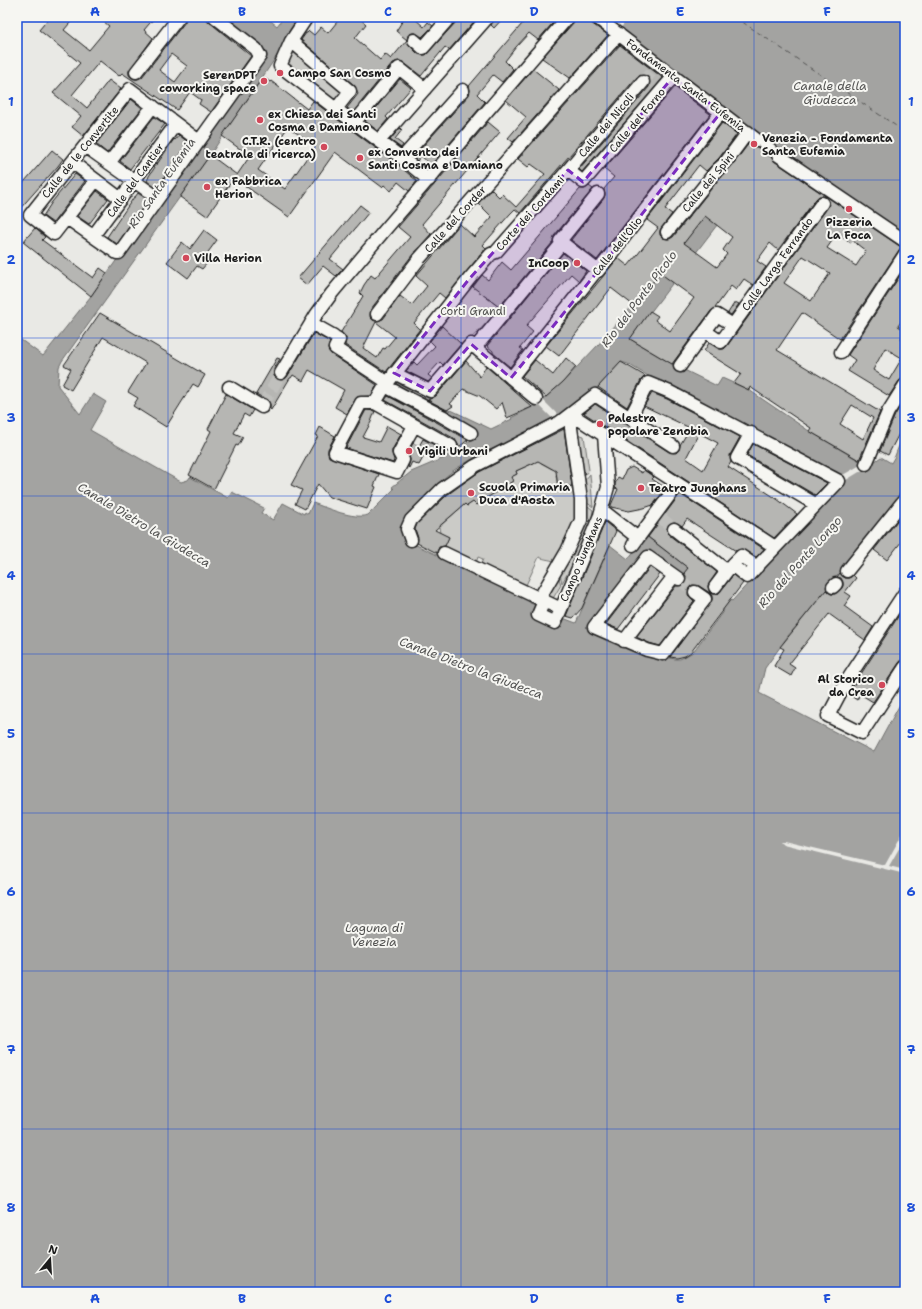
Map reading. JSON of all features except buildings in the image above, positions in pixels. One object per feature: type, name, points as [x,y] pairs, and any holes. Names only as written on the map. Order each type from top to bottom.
[{"type":"street","points":[[136,72],[179,17]]},
{"type":"street","points":[[96,180],[67,218],[116,253],[120,253],[260,56],[256,49],[215,17]]},
{"type":"street","points":[[307,17],[291,41],[280,66],[336,109],[357,119],[379,141],[429,180]]},
{"type":"street","points":[[414,40],[423,48],[450,17]]},
{"type":"street","points":[[379,141],[421,85],[455,55],[488,17]]},
{"type":"street","points":[[281,373],[332,294],[568,17]]},
{"type":"street","name":"Fondamenta Santa Eufemia","points":[[596,17],[617,35],[674,76],[763,144],[827,196],[905,241]]},
{"type":"street","name":"Calle del Corder","points":[[378,314],[419,259],[617,35]]},
{"type":"street","points":[[291,41],[350,91],[336,109]]},
{"type":"street","points":[[357,119],[399,68],[421,85]]},
{"type":"street","name":"Calle del Forno","points":[[584,181],[674,76]]},
{"type":"street","name":"Calle dei Nicoli","points":[[569,169],[643,82]]},
{"type":"street","name":"Calle de le Convertite","points":[[67,218],[54,234],[30,215],[130,89],[153,106]]},
{"type":"street","points":[[402,158],[463,90]]},
{"type":"street","points":[[109,163],[153,106],[199,141]]},
{"type":"street","name":"Calle dell'Olio","points":[[511,378],[597,270],[598,271],[721,112]]},
{"type":"street","name":"Calle del Cantier","points":[[93,236],[176,124]]},
{"type":"street","name":"Calle dei Spini","points":[[667,232],[724,163],[763,144]]},
{"type":"street","points":[[85,146],[158,198]]},
{"type":"street","points":[[72,162],[120,199]]},
{"type":"street","name":"Corte dei Cordami","points":[[414,426],[399,453],[403,460],[398,472],[335,452],[361,403],[370,403],[491,254],[496,252],[569,169],[583,182],[584,181]]},
{"type":"street","points":[[475,348],[562,243],[560,241],[598,194]]},
{"type":"street","name":"Calle Larga Ferrando","points":[[705,331],[721,342],[827,196]]},
{"type":"street","points":[[562,243],[597,270]]},
{"type":"street","points":[[841,352],[905,254]]},
{"type":"street","points":[[680,366],[717,315],[733,325]]},
{"type":"street","points":[[312,323],[339,340],[334,348],[389,380],[442,416],[471,433]]},
{"type":"street","points":[[389,380],[430,391],[471,344],[536,399]]},
{"type":"street","points":[[630,418],[648,383],[668,391],[751,433],[839,481],[815,504],[747,577],[730,568],[679,531]]},
{"type":"street","points":[[866,464],[888,412],[905,385]]},
{"type":"street","points":[[229,388],[262,407],[263,405]]},
{"type":"street","points":[[411,540],[407,529],[411,520],[442,489],[475,466],[560,422],[595,395],[672,446]]},
{"type":"street","points":[[370,403],[451,446]]},
{"type":"street","points":[[571,414],[775,547]]},
{"type":"street","name":"Campo Junghans","points":[[542,600],[581,520],[581,500],[571,428],[571,414]]},
{"type":"street","points":[[751,433],[737,458],[815,504]]},
{"type":"street","name":"Campo Junghans","points":[[444,553],[561,609],[602,510],[608,487],[604,435]]},
{"type":"street","name":"Campo Junghans","points":[[602,510],[636,541],[658,515],[678,484]]},
{"type":"street","points":[[847,570],[905,499]]},
{"type":"street","points":[[624,641],[677,577],[648,556],[594,627],[624,641],[647,650],[663,654],[700,596]]},
{"type":"street","points":[[715,587],[741,556],[757,567]]},
{"type":"street","points":[[905,592],[846,682],[828,716],[862,733],[905,667]]},
{"type":"highlighted area","points":[[674,76],[721,112],[598,271],[511,378],[471,344],[430,391],[394,373],[470,278],[568,170],[583,182]]},
{"type":"green space","points":[[293,45],[348,92],[337,105],[285,65]]},
{"type":"green space","name":"Corti Grandi","points":[[471,285],[501,309],[463,346],[439,324]]},
{"type":"green space","points":[[574,433],[584,436],[589,470],[580,480]]},
{"type":"green space","points":[[535,460],[541,461],[541,463],[552,469],[554,468],[558,473],[556,475],[558,488],[577,486],[578,522],[558,563],[539,557],[526,585],[481,564],[483,559],[478,557],[476,563],[444,548],[449,537],[440,533],[439,527],[465,504],[467,506],[473,502],[488,497],[512,481],[511,477],[517,474],[516,471],[534,463]]},
{"type":"green space","points":[[590,474],[593,507],[583,500],[581,485]]},
{"type":"green space","points":[[584,503],[593,510],[591,523],[587,536],[577,538]]},
{"type":"green space","points":[[587,538],[562,583],[559,569],[575,541]]},
{"type":"green space","points":[[557,572],[561,585],[552,600],[544,596]]},
{"type":"water","name":"Laguna di Venezia","points":[[221,17],[266,17],[277,26],[284,17],[303,17],[210,155],[62,361],[59,367],[58,386],[80,414],[93,394],[106,402],[90,430],[181,482],[188,480],[190,477],[228,498],[232,492],[264,508],[261,513],[273,520],[283,503],[304,514],[305,512],[308,514],[313,503],[340,513],[362,516],[368,515],[394,489],[392,487],[411,472],[444,458],[476,437],[472,432],[391,387],[396,379],[431,397],[450,411],[451,410],[491,429],[532,407],[563,382],[648,288],[759,147],[763,138],[606,17],[905,17],[905,233],[778,149],[772,153],[630,339],[672,364],[717,386],[722,378],[749,390],[809,431],[868,466],[881,457],[891,463],[905,430],[905,497],[788,636],[765,668],[759,693],[874,752],[905,695],[905,1292],[17,1292],[17,337],[43,356],[91,296],[265,51]],"holes":[[[621,362],[628,364],[843,482],[836,487],[732,601],[646,536],[628,559],[610,545],[576,623],[563,618],[559,628],[534,617],[538,606],[530,603],[531,600],[410,542],[409,515],[447,475],[476,457],[534,430],[576,407],[594,391]],[[648,552],[724,610],[693,652],[680,659],[645,653],[589,629]]]},
{"type":"pier","points":[[610,17],[629,17],[620,29],[607,20]]},
{"type":"pier","points":[[541,398],[561,418],[555,421],[536,402]]},
{"type":"pier","points":[[864,463],[869,466],[843,482],[841,476]]},
{"type":"pier","points":[[905,829],[905,838],[889,866],[905,870],[905,874],[783,844],[780,841],[885,865]]},
{"type":"ferry route","points":[[735,17],[905,132]]},
{"type":"tunnel","points":[[643,82],[656,66]]},
{"type":"tunnel","points":[[263,405],[281,373]]},
{"type":"tunnel","points":[[660,517],[674,529]]},
{"type":"tunnel","points":[[679,579],[695,592]]},
{"type":"place","name":"Campo San Cosmo","points":[[280,73]]},
{"type":"place","name":"SerenDPT coworking space","points":[[264,81]]},
{"type":"place","name":"ex Chiesa dei Santi Cosma e Damiano","points":[[260,120]]},
{"type":"place","name":"Venezia - Fondamenta Santa Eufemia","points":[[754,144]]},
{"type":"place","name":"C.T.R. (centro teatrale di ricerca)","points":[[324,147]]},
{"type":"place","name":"ex Convento dei Santi Cosma e Damiano","points":[[360,158]]},
{"type":"place","name":"ex Fabbrica Herion","points":[[207,187]]},
{"type":"place","name":"Pizzeria La Foca","points":[[849,209]]},
{"type":"place","name":"Villa Herion","points":[[186,258]]},
{"type":"place","name":"InCoop","points":[[577,263]]},
{"type":"place","name":"Palestra popolare Zenobia","points":[[600,424]]},
{"type":"place","name":"Vigili Urbani","points":[[409,451]]},
{"type":"place","name":"Teatro Junghans","points":[[641,488]]},
{"type":"place","name":"Scuola Primaria Duca d'Aosta","points":[[471,493]]},
{"type":"place","name":"Al Storico da Crea","points":[[882,685]]},
{"type":"water label","name":"Canale della Giudecca","points":[[830,93]]},
{"type":"water label","name":"Rio Santa Eufemia","points":[[162,183]]},
{"type":"water label","name":"Rio del Ponte Picolo","points":[[639,299]]},
{"type":"water label","name":"Canale Dietro la Giudecca","points":[[144,525]]},
{"type":"water label","name":"Rio del Ponte Longo","points":[[800,562]]},
{"type":"water label","name":"Canale Dietro la Giudecca","points":[[471,668]]}]
